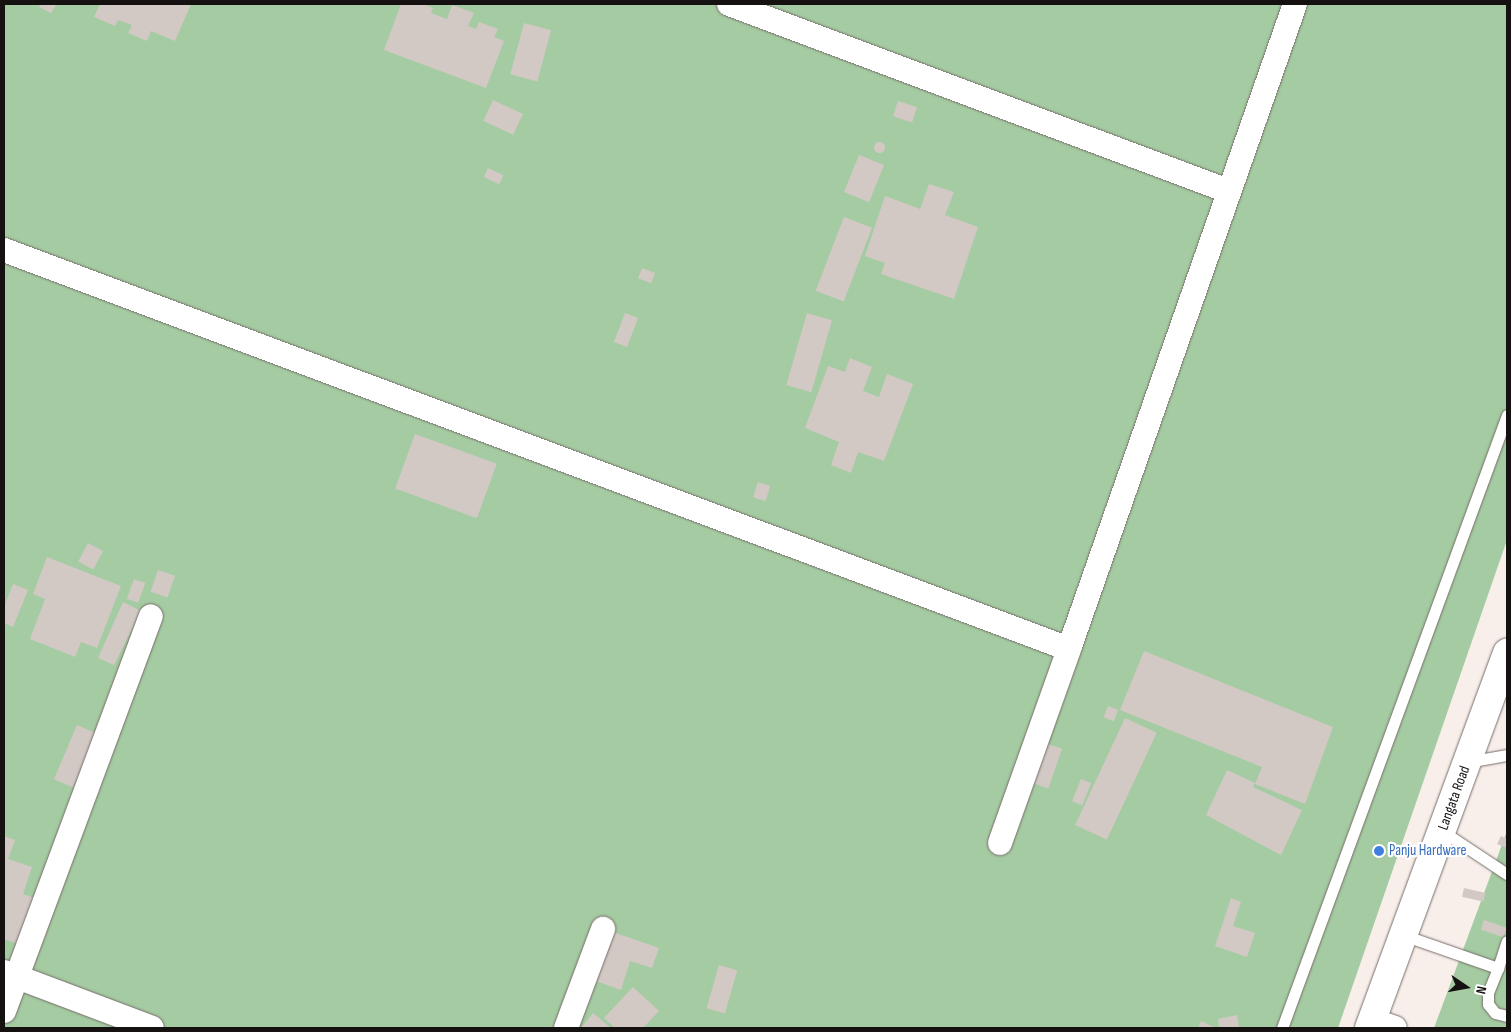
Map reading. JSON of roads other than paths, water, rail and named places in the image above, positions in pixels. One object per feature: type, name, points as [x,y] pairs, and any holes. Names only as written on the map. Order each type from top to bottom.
[{"type":"main road","name":"Langata Road","points":[[1379,1025],[1403,935],[1507,653]]},
{"type":"street","points":[[729,4],[1228,191]]},
{"type":"street","points":[[1000,843],[1295,4]]},
{"type":"street","points":[[4,250],[1069,649]]},
{"type":"street","points":[[4,1011],[11,975],[151,616]]},
{"type":"street","points":[[566,1028],[603,929]]},
{"type":"street","points":[[11,975],[152,1028]]},
{"type":"lane","points":[[1282,1028],[1507,415]]},
{"type":"lane","points":[[1467,762],[1507,755]]},
{"type":"lane","points":[[1442,832],[1507,874]]},
{"type":"lane","points":[[1403,935],[1498,968]]},
{"type":"lane","points":[[1507,941],[1488,993],[1488,1004],[1496,1013],[1507,1016]]},
{"type":"place","name":"Panju Hardware","points":[[1379,851]]}]
